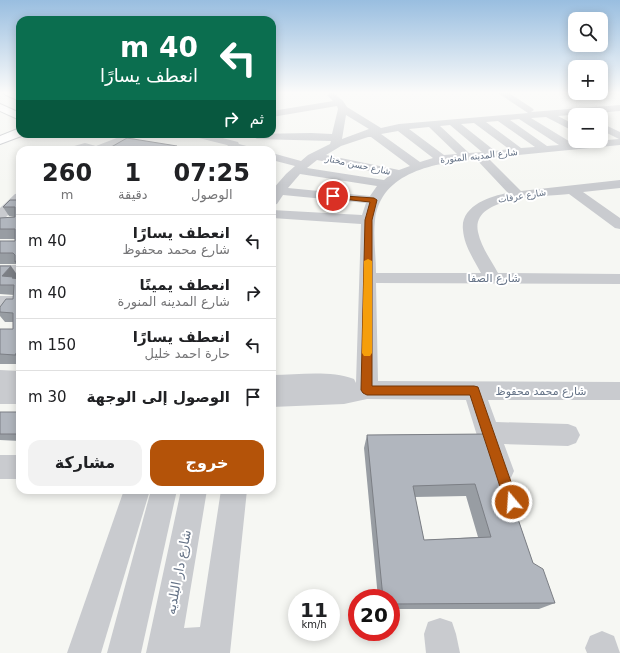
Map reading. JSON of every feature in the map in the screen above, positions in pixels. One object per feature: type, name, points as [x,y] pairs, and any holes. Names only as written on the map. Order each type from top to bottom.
[{"type":"main road","points":[[0,140],[16,134]]},
{"type":"street","points":[[337,123],[338,142]]},
{"type":"street","points":[[364,123],[418,166]]},
{"type":"street","points":[[276,192],[291,172],[313,153],[338,142],[399,127],[437,123]]},
{"type":"street","points":[[453,123],[479,156],[518,195]]},
{"type":"street","points":[[482,123],[519,152]]},
{"type":"street","points":[[509,123],[545,149]]},
{"type":"street","points":[[539,123],[568,145]]},
{"type":"street","points":[[432,124],[479,156]]},
{"type":"street","points":[[399,127],[442,159]]},
{"type":"street","points":[[608,130],[620,136]]},
{"type":"street","points":[[276,135],[306,136],[338,142],[354,150]]},
{"type":"street","points":[[106,146],[126,138]]},
{"type":"street","points":[[207,138],[230,146],[246,138]]},
{"type":"street","points":[[263,138],[292,146]]},
{"type":"street","name":"شارع المدينه المنورة","points":[[608,143],[620,142]]},
{"type":"street","name":"شارع المدينه المنورة","points":[[367,390],[368,220],[374,200],[387,184],[400,174],[418,166],[442,159],[568,147]]},
{"type":"street","name":"شارع حسن مختار","points":[[313,153],[400,174]]},
{"type":"street","points":[[368,157],[382,164]]},
{"type":"street","points":[[276,159],[291,172],[387,184]]},
{"type":"street","name":"شارع عرفات","points":[[492,278],[471,235],[470,226],[472,217],[477,210],[485,204],[495,200],[518,195],[620,184]]},
{"type":"street","points":[[572,190],[620,225]]},
{"type":"street","points":[[276,195],[374,200]]},
{"type":"street","points":[[0,215],[16,201]]},
{"type":"street","points":[[276,214],[368,220]]},
{"type":"street","points":[[0,270],[16,270]]},
{"type":"street","name":"شارع الصفا","points":[[368,278],[620,279]]},
{"type":"street","points":[[0,379],[16,380]]},
{"type":"street","name":"شارع محمد محفوظ","points":[[276,384],[334,383],[367,390]]},
{"type":"street","name":"شارع محمد محفوظ","points":[[276,398],[332,396],[367,390],[620,391]]},
{"type":"street","points":[[474,391],[509,495]]},
{"type":"street","points":[[0,395],[16,395]]},
{"type":"street","points":[[488,433],[568,435]]},
{"type":"street","points":[[0,467],[16,467]]},
{"type":"street","points":[[84,653],[136,494]]},
{"type":"street","points":[[124,653],[163,494]]},
{"type":"street","name":"شارع دار البلديه","points":[[164,650],[193,494]]},
{"type":"street","points":[[164,650],[214,648],[233,494]]},
{"type":"building","points":[[127,138],[177,146],[113,146]]},
{"type":"building","points":[[10,200],[16,200],[15,262],[15,255],[13,253],[0,253],[0,241],[15,241],[15,229],[0,229],[0,218],[15,217],[15,207],[3,207]]},
{"type":"building","points":[[0,266],[11,266],[2,276],[16,278],[15,355],[0,354],[0,329],[13,329],[13,313],[0,312],[0,307],[6,299],[13,299],[14,285],[0,285]]},
{"type":"building","points":[[0,412],[16,412],[16,434],[0,434]]},
{"type":"building","points":[[489,434],[533,563],[543,569],[555,603],[400,604],[400,589],[382,589],[367,435]],"holes":[[[475,484],[491,537],[424,540],[413,486]]]},
{"type":"slow traffic","points":[[367,353],[368,261]]},
{"type":"route","points":[[333,196],[374,200],[368,220],[367,390],[474,391],[512,502]]}]
